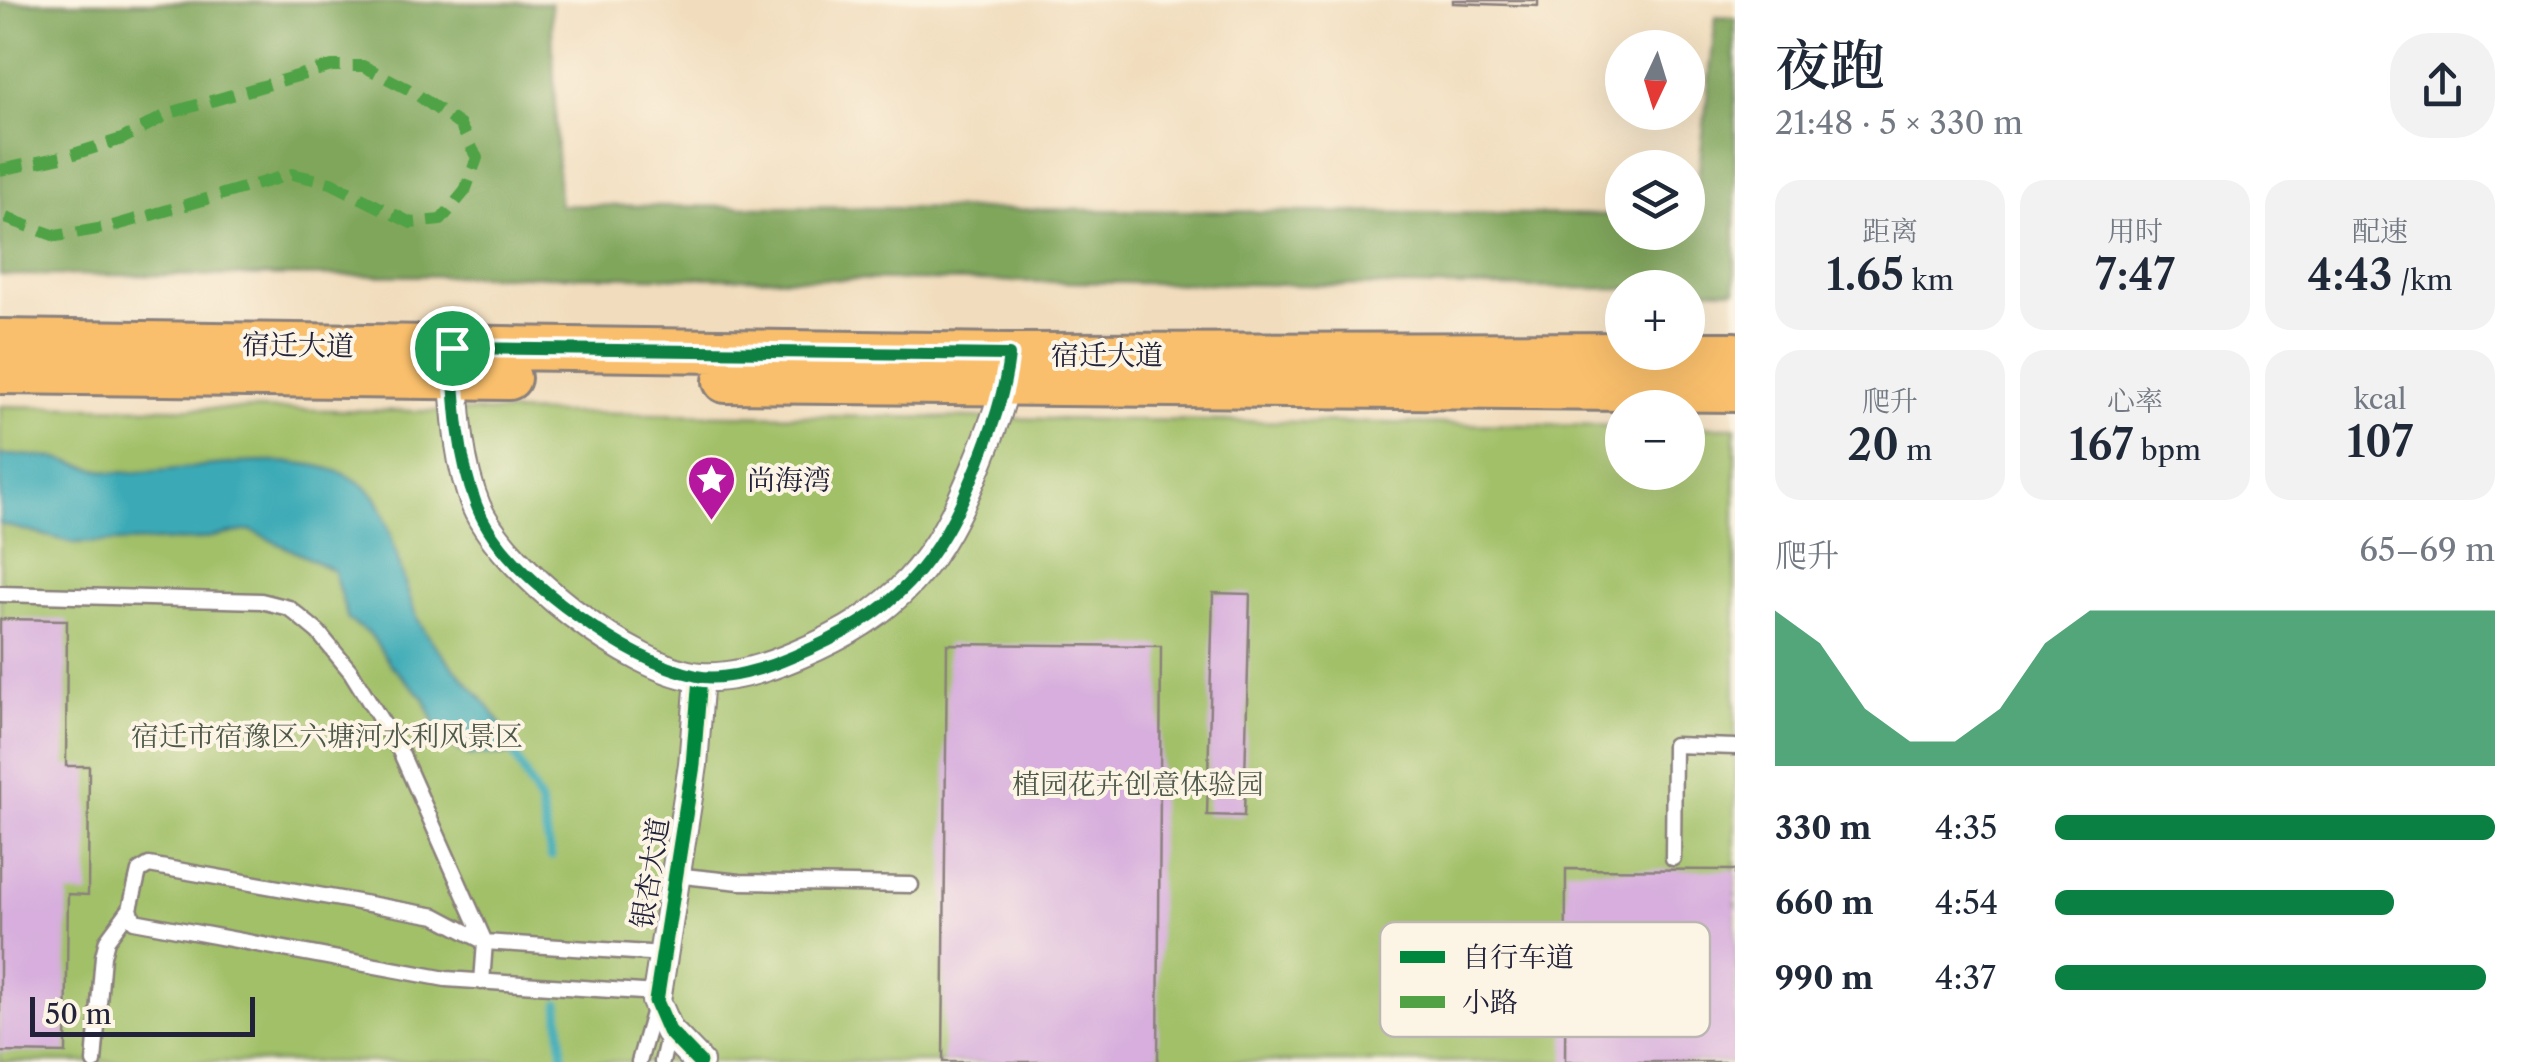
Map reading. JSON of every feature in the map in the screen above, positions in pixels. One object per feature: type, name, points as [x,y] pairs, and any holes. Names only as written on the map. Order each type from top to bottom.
[{"type":"main road","name":"宿迁大道","points":[[0,341],[453,362],[1007,370],[1735,390]]},
{"type":"main road","name":"宿迁大道","points":[[1007,370],[1735,354]]},
{"type":"main road","name":"宿迁大道","points":[[0,372],[453,362]]},
{"type":"street","points":[[453,362],[457,428],[476,507],[506,551],[547,594],[602,635],[646,658],[700,677],[769,667],[839,638],[892,602],[946,537],[1007,370]]},
{"type":"street","name":"银杏大道","points":[[657,997],[693,765],[700,677]]},
{"type":"street","points":[[657,997],[670,1032],[699,1062]]},
{"type":"lane","points":[[0,594],[260,600],[289,608],[318,632],[352,672],[400,752],[485,942],[482,982]]},
{"type":"lane","points":[[1673,858],[1674,746],[1735,747]]},
{"type":"lane","points":[[94,1062],[107,940],[130,909],[138,871],[149,865],[436,916],[485,942],[663,954]]},
{"type":"lane","points":[[674,875],[740,882],[911,885]]},
{"type":"lane","points":[[130,909],[134,921],[446,979],[657,997],[639,1062]]},
{"type":"lane","points":[[662,1062],[670,1032]]},
{"type":"green space","points":[[0,2],[551,3],[559,205],[1605,215],[1605,250],[1705,250],[1705,150],[1701,150],[1716,17],[1735,18],[1735,290],[1705,290],[1705,270],[1605,270],[1605,288],[558,276],[0,275]]},
{"type":"green space","name":"宿迁市宿豫区六塘河水利风景区","points":[[0,406],[1605,426],[1605,490],[1705,490],[1705,427],[1735,427],[1735,1062],[0,1062]]},
{"type":"water","points":[[0,455],[47,457],[112,472],[283,462],[317,466],[347,476],[372,493],[378,502],[419,621],[497,718],[516,755],[469,755],[442,741],[424,698],[390,664],[370,634],[348,620],[333,570],[250,530],[195,540],[74,543],[0,524]]},
{"type":"building","points":[[1538,0],[1538,6],[1453,3]]},
{"type":"building","points":[[1213,593],[1250,594],[1244,816],[1207,815]]},
{"type":"building","points":[[0,619],[67,620],[66,766],[89,766],[88,895],[68,894],[66,1053],[0,1052]]},
{"type":"building","points":[[947,644],[1161,646],[1158,1062],[943,1062]]},
{"type":"building","points":[[1566,869],[1735,870],[1735,1062],[1565,1062],[1565,1037],[1710,1037],[1710,922],[1566,922]]},
{"type":"waterway","points":[[509,745],[540,803],[551,856]]},
{"type":"waterway","points":[[559,1004],[563,1062]]},
{"type":"marked path","points":[[0,170],[71,155],[122,139],[170,113],[332,66],[363,66],[412,91],[460,125],[477,158],[465,191],[441,220],[411,223],[331,183],[292,174],[110,227],[56,236],[0,216]]},
{"type":"cycle path","points":[[452,348],[465,466],[476,504],[493,536],[547,592],[603,634],[664,666],[708,677],[758,669],[828,641],[886,604],[909,583],[929,559],[963,500],[997,410],[1009,355]]},
{"type":"cycle path","points":[[699,1062],[669,1031],[656,1001],[693,765],[700,677]]},
{"type":"place","name":"尚海湾","points":[[712,522]]},
{"type":"route","points":[[452,348],[1009,355],[1006,385],[960,509],[938,551],[892,602],[839,638],[769,667],[700,677],[646,658],[602,635],[547,594],[506,551],[476,507],[457,428],[452,348]]},
{"type":"park label","name":"植园花卉创意体验园","points":[[1138,784]]}]
